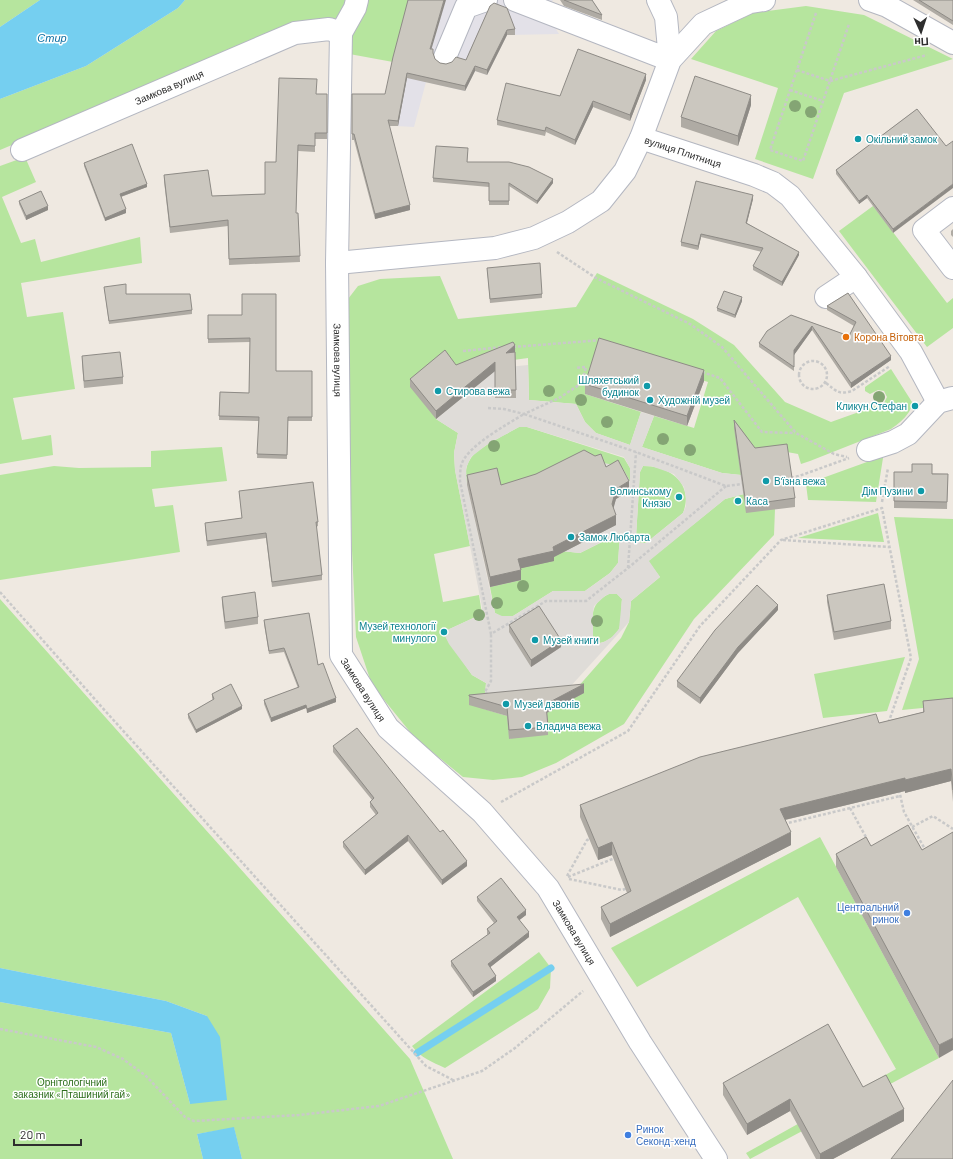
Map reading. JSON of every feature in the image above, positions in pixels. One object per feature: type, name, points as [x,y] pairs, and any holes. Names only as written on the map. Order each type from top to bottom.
[{"type":"street","name":"Замкова вулиця","points":[[356,0],[355,8],[341,33],[338,263],[341,654],[388,728],[482,812],[548,888],[640,1042],[716,1159]]},
{"type":"street","points":[[445,57],[466,7],[486,0]]},
{"type":"street","points":[[515,0],[670,60]]},
{"type":"street","points":[[658,0],[666,17],[670,60]]},
{"type":"street","points":[[640,138],[670,60],[703,24],[750,2],[764,0]]},
{"type":"street","points":[[877,1],[953,43]]},
{"type":"street","name":"Замкова вулиця","points":[[22,150],[295,33],[329,29],[341,33]]},
{"type":"street","name":"вулиця Плитниця","points":[[338,263],[495,248],[534,238],[568,222],[602,200],[625,171],[640,138],[754,175],[772,183],[790,196],[856,277],[946,400]]},
{"type":"street","points":[[953,208],[924,230],[953,268]]},
{"type":"street","points":[[826,297],[856,277]]},
{"type":"street","points":[[868,450],[893,442],[908,434],[946,400]]},
{"type":"path","points":[[816,13],[770,150],[803,161],[849,24]]},
{"type":"path","points":[[797,70],[830,81],[930,54]]},
{"type":"path","points":[[790,90],[823,101]]},
{"type":"path","points":[[534,238],[596,278],[690,324],[722,347],[796,433],[834,454],[849,458],[791,478]]},
{"type":"path","points":[[463,351],[603,340]]},
{"type":"path","points":[[807,362],[821,362],[827,369],[828,378],[826,383],[818,388],[809,389],[801,383],[799,378],[800,368],[807,362]]},
{"type":"path","points":[[826,383],[837,392],[845,393],[852,391],[890,366]]},
{"type":"path","points":[[491,696],[485,693],[491,681],[491,634],[460,482],[461,465],[468,454],[487,437],[524,414],[559,398],[582,383],[586,367],[576,368]]},
{"type":"path","points":[[698,371],[720,378],[762,432],[796,433]]},
{"type":"path","points":[[488,408],[504,409],[524,414],[636,452],[726,486],[742,484]]},
{"type":"path","points":[[882,502],[893,442]]},
{"type":"path","points":[[628,568],[636,452]]},
{"type":"path","points":[[491,634],[546,601],[586,601],[726,486]]},
{"type":"path","points":[[482,812],[628,731],[700,626],[781,540],[882,508],[911,658],[887,726]]},
{"type":"path","points":[[781,540],[889,548]]},
{"type":"path","points":[[0,592],[421,1061],[426,1066],[453,1080]]},
{"type":"path","points":[[898,788],[904,812],[927,853]]},
{"type":"path","points":[[781,825],[900,796]]},
{"type":"path","points":[[850,808],[870,844]]},
{"type":"path","points":[[906,831],[933,816],[953,829]]},
{"type":"path","points":[[566,878],[587,840],[594,837]]},
{"type":"path","points":[[566,878],[616,858]]},
{"type":"path","points":[[566,878],[622,890],[629,887]]},
{"type":"path","points":[[0,1029],[96,1047],[123,1059],[146,1076],[184,1117],[194,1121],[299,1115],[378,1106],[482,1071],[515,1048],[601,977]]},
{"type":"shaded area","points":[[409,0],[553,0],[545,11],[559,34],[507,35],[487,75],[475,71],[465,91],[426,82],[414,127],[379,125]]},
{"type":"shaded area","points":[[528,365],[529,400],[576,404],[585,422],[596,433],[630,445],[641,412],[654,416],[642,447],[722,473],[741,475],[744,494],[725,499],[649,561],[660,577],[631,601],[629,622],[559,699],[484,703],[486,683],[472,675],[449,644],[443,632],[482,614],[482,607],[455,470],[454,453],[458,433],[436,419],[466,394],[455,381],[479,370]],"holes":[[[519,427],[527,427],[624,457],[630,468],[630,481],[622,467],[591,460],[604,478],[629,491],[622,495],[610,489],[612,514],[552,550],[580,553],[620,533],[618,563],[610,573],[585,591],[553,591],[513,616],[502,616],[495,613],[467,485],[466,468],[471,457],[488,444]],[[643,466],[651,466],[674,474],[684,487],[686,497],[686,506],[683,513],[646,543],[641,543],[636,540],[640,472]],[[609,594],[617,594],[622,599],[619,629],[612,637],[600,643],[593,638],[593,612],[594,606]]]},
{"type":"green space","points":[[0,0],[40,0],[0,27]]},
{"type":"green space","points":[[185,0],[352,0],[338,18],[293,27],[0,150],[0,99],[86,66],[178,8]]},
{"type":"green space","points":[[361,0],[409,0],[393,62],[344,53]]},
{"type":"green space","points":[[806,6],[864,15],[953,59],[844,93],[813,179],[755,159],[778,88],[691,59],[716,31],[753,13]]},
{"type":"green space","points":[[25,157],[36,182],[2,197],[21,243],[35,239],[41,262],[140,237],[142,263],[21,283],[27,317],[63,312],[75,389],[13,398],[22,440],[51,435],[53,455],[0,464],[0,166]]},
{"type":"green space","points":[[873,206],[947,303],[953,298],[953,328],[927,347],[839,231]]},
{"type":"green space","points":[[597,273],[693,319],[734,345],[785,402],[831,422],[884,403],[887,397],[884,391],[878,390],[870,394],[865,391],[865,387],[891,369],[912,402],[910,410],[898,424],[891,429],[810,461],[801,464],[798,454],[787,452],[741,475],[722,473],[642,447],[654,416],[694,428],[708,382],[599,348],[585,394],[641,412],[630,445],[596,433],[585,422],[576,404],[529,400],[528,358],[477,365],[436,419],[458,433],[454,453],[455,470],[470,546],[434,554],[443,602],[479,595],[482,614],[443,632],[472,675],[486,683],[484,709],[507,716],[510,739],[546,713],[562,705],[621,638],[629,622],[631,601],[660,577],[648,561],[725,499],[744,494],[775,509],[774,535],[694,619],[624,724],[556,763],[522,777],[493,780],[463,777],[415,738],[372,685],[356,637],[352,550],[348,378],[348,299],[358,286],[380,279],[440,276],[458,319],[576,307]]},
{"type":"green space","points":[[519,427],[527,427],[624,458],[630,468],[630,482],[501,495],[497,478],[467,485],[467,468],[469,461],[475,454],[486,445]]},
{"type":"green space","points":[[222,447],[227,481],[152,489],[155,507],[173,505],[180,552],[0,580],[0,475],[54,466],[79,468],[151,467],[151,451]]},
{"type":"green space","points":[[878,458],[883,458],[876,502],[808,500],[806,484]]},
{"type":"green space","points":[[643,466],[663,469],[678,479],[683,485],[686,503],[683,513],[646,543],[641,543],[636,540],[640,472]]},
{"type":"green space","points":[[878,513],[884,542],[798,538]]},
{"type":"green space","points":[[894,517],[953,519],[953,705],[902,710],[919,659]]},
{"type":"green space","points":[[620,533],[618,563],[610,573],[585,591],[553,591],[513,616],[502,617],[495,613],[490,587],[521,580],[518,569],[552,550],[580,553]]},
{"type":"green space","points":[[609,594],[617,594],[622,599],[621,623],[614,636],[600,643],[593,638],[593,613],[598,602]]},
{"type":"green space","name":"Орнітологічний заказник «Пташиний гай»","points":[[0,599],[410,1059],[453,1159],[242,1159],[234,1128],[197,1134],[203,1159],[0,1159],[0,1002],[171,1033],[190,1104],[207,1016],[166,1001],[0,968]]},
{"type":"green space","points":[[905,657],[887,711],[823,718],[814,674]]},
{"type":"green space","points":[[820,837],[939,1058],[750,1159],[746,1153],[896,1069],[798,897],[637,987],[611,948]]},
{"type":"green space","points":[[539,952],[551,968],[550,988],[538,1009],[445,1068],[431,1062],[415,1050],[412,1046]]},
{"type":"water","name":"Стир","points":[[40,0],[185,0],[178,8],[86,66],[0,99],[0,27]]},
{"type":"water","points":[[0,968],[166,1001],[207,1016],[220,1037],[227,1100],[190,1104],[171,1033],[0,1002]]},
{"type":"water","points":[[234,1127],[242,1159],[203,1159],[197,1134]]},
{"type":"building","points":[[408,0],[444,0],[430,49],[433,49],[435,59],[440,63],[446,64],[452,62],[456,57],[466,60],[490,6],[494,3],[507,8],[515,29],[507,30],[487,70],[475,66],[465,86],[407,73],[398,121],[388,120],[410,205],[375,214],[354,134],[352,134],[352,94],[385,94]]},
{"type":"building","points":[[564,0],[592,0],[602,15]]},
{"type":"building","points":[[919,0],[953,0],[953,21]]},
{"type":"building","points":[[578,49],[646,74],[630,115],[593,101],[575,140],[546,127],[545,131],[497,120],[506,83],[560,96]]},
{"type":"building","points":[[695,76],[751,95],[738,136],[681,117]]},
{"type":"building","points":[[279,78],[317,79],[316,94],[327,94],[327,133],[315,133],[315,146],[298,145],[296,213],[298,213],[300,256],[229,259],[228,220],[170,227],[164,175],[208,170],[212,196],[265,194],[265,162],[276,162]]},
{"type":"building","points":[[917,109],[946,146],[953,141],[953,184],[893,229],[867,195],[859,201],[836,170]]},
{"type":"building","points":[[132,144],[147,184],[120,194],[126,209],[105,218],[84,163]]},
{"type":"building","points":[[436,146],[468,148],[467,162],[509,162],[529,167],[553,179],[537,201],[509,183],[509,201],[489,201],[489,183],[433,178]]},
{"type":"building","points":[[696,181],[753,195],[746,223],[799,252],[782,282],[753,266],[763,248],[701,234],[698,246],[681,242]]},
{"type":"building","points":[[41,191],[48,206],[26,216],[19,201]]},
{"type":"building","points":[[540,263],[542,294],[490,299],[487,268]]},
{"type":"building","points":[[126,284],[126,294],[190,294],[192,310],[109,321],[104,287]]},
{"type":"building","points":[[724,291],[742,297],[735,315],[717,308]]},
{"type":"building","name":"Корона Вітовта","points":[[848,293],[891,356],[851,383],[812,326],[794,350],[794,367],[759,343],[767,331],[791,315],[849,336],[856,322],[827,306]]},
{"type":"building","points":[[242,294],[276,294],[276,371],[312,371],[312,417],[288,417],[287,455],[257,454],[259,417],[219,416],[220,392],[249,393],[250,338],[208,339],[208,315],[242,315]]},
{"type":"building","name":"Шляхетський будинок","points":[[599,338],[704,370],[687,416],[585,384]]},
{"type":"building","points":[[513,342],[515,345],[506,353],[515,352],[516,390],[495,390],[495,362],[436,411],[410,379],[445,350],[456,365]]},
{"type":"building","points":[[120,352],[123,377],[84,381],[82,356]]},
{"type":"building","name":"В'їзна вежа","points":[[734,420],[755,448],[787,444],[795,498],[746,505]]},
{"type":"building","points":[[584,450],[595,456],[601,454],[606,467],[618,460],[629,481],[616,489],[612,504],[616,515],[553,547],[554,551],[518,559],[521,570],[490,577],[467,475],[497,468],[501,485],[536,474]]},
{"type":"building","name":"Дім Пузини","points":[[912,464],[932,464],[932,474],[948,474],[947,502],[894,501],[894,472],[912,472]]},
{"type":"building","points":[[313,482],[322,575],[272,582],[266,533],[207,541],[205,523],[242,518],[239,491]]},
{"type":"building","points":[[884,584],[891,621],[834,632],[827,595]]},
{"type":"building","points":[[757,585],[778,605],[738,647],[700,698],[677,681],[715,630]]},
{"type":"building","points":[[255,592],[258,617],[225,622],[222,597]]},
{"type":"building","name":"Музей книги","points":[[539,606],[561,640],[531,660],[509,625]]},
{"type":"building","points":[[309,613],[318,665],[323,663],[336,698],[307,709],[306,705],[271,718],[264,700],[299,687],[284,648],[269,651],[264,620]]},
{"type":"building","points":[[231,684],[242,706],[196,730],[188,714],[214,699],[212,694]]},
{"type":"building","points":[[584,684],[546,704],[548,727],[509,730],[507,707],[469,696],[469,695]]},
{"type":"building","points":[[953,698],[953,790],[951,769],[905,780],[905,778],[780,809],[791,832],[610,924],[601,907],[631,891],[612,842],[598,848],[580,805],[700,757],[876,714],[879,723],[924,712],[923,701]]},
{"type":"building","points":[[357,728],[440,832],[443,830],[467,861],[442,880],[408,835],[365,870],[343,842],[378,813],[370,802],[374,798],[333,746]]},
{"type":"building","points":[[908,825],[922,850],[953,832],[953,1038],[939,1045],[836,854],[866,837],[871,846]]},
{"type":"building","points":[[501,878],[526,910],[517,917],[529,932],[488,964],[496,976],[473,992],[451,961],[490,933],[487,929],[497,921],[477,897]]},
{"type":"building","points":[[828,1024],[863,1087],[886,1075],[904,1109],[820,1154],[790,1099],[747,1124],[723,1083]]},
{"type":"building","points":[[953,1080],[953,1159],[891,1159]]},
{"type":"waterway","points":[[417,1053],[551,968]]},
{"type":"place","name":"Окільний замок","points":[[858,139]]},
{"type":"place","name":"Корона Вітовта","points":[[846,337]]},
{"type":"place","name":"Шляхетський будинок","points":[[647,386]]},
{"type":"place","name":"Стирова вежа","points":[[438,391]]},
{"type":"place","name":"Художній музей","points":[[650,400]]},
{"type":"place","name":"Кликун Стефан","points":[[915,406]]},
{"type":"place","name":"В'їзна вежа","points":[[766,481]]},
{"type":"place","name":"Дім Пузини","points":[[921,491]]},
{"type":"place","name":"Волинському Князю","points":[[679,497]]},
{"type":"place","name":"Каса","points":[[738,501]]},
{"type":"place","name":"Замок Любарта","points":[[571,537]]},
{"type":"place","name":"Музей технології минулого","points":[[444,632]]},
{"type":"place","name":"Музей книги","points":[[535,640]]},
{"type":"place","name":"Музей дзвонів","points":[[506,704]]},
{"type":"place","name":"Владича вежа","points":[[528,726]]},
{"type":"place","name":"Центральний ринок","points":[[907,913]]},
{"type":"place","name":"Ринок Секонд-хенд","points":[[628,1135]]}]
